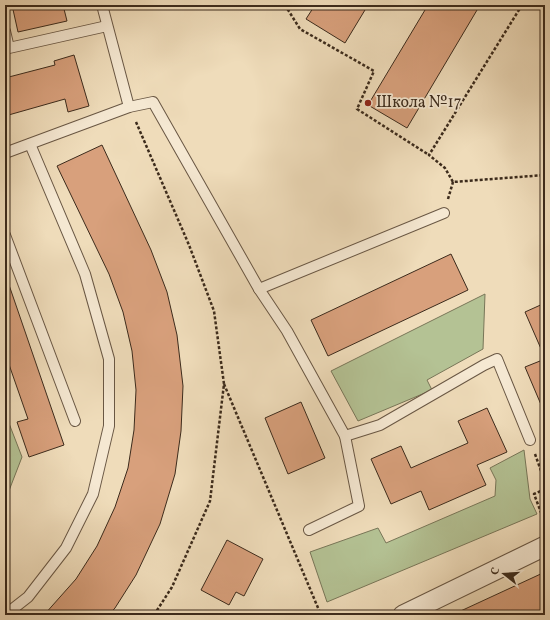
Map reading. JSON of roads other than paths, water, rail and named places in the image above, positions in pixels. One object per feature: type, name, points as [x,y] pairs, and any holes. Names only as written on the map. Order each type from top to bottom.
[{"type":"street","points":[[403,615],[545,546]]},
{"type":"lane","points":[[102,5],[129,107]]},
{"type":"lane","points":[[5,31],[9,48],[107,26]]},
{"type":"lane","points":[[5,153],[129,107],[153,102],[259,289],[287,330],[345,436],[359,506],[309,530]]},
{"type":"lane","points":[[5,615],[28,597],[66,548],[93,494],[109,426],[109,359],[87,281],[30,144]]},
{"type":"lane","points":[[259,289],[444,213]]},
{"type":"lane","points":[[5,235],[74,421]]},
{"type":"lane","points":[[345,436],[380,424],[497,359],[530,440]]},
{"type":"place","name":"Школа №17","points":[[368,103]]}]
